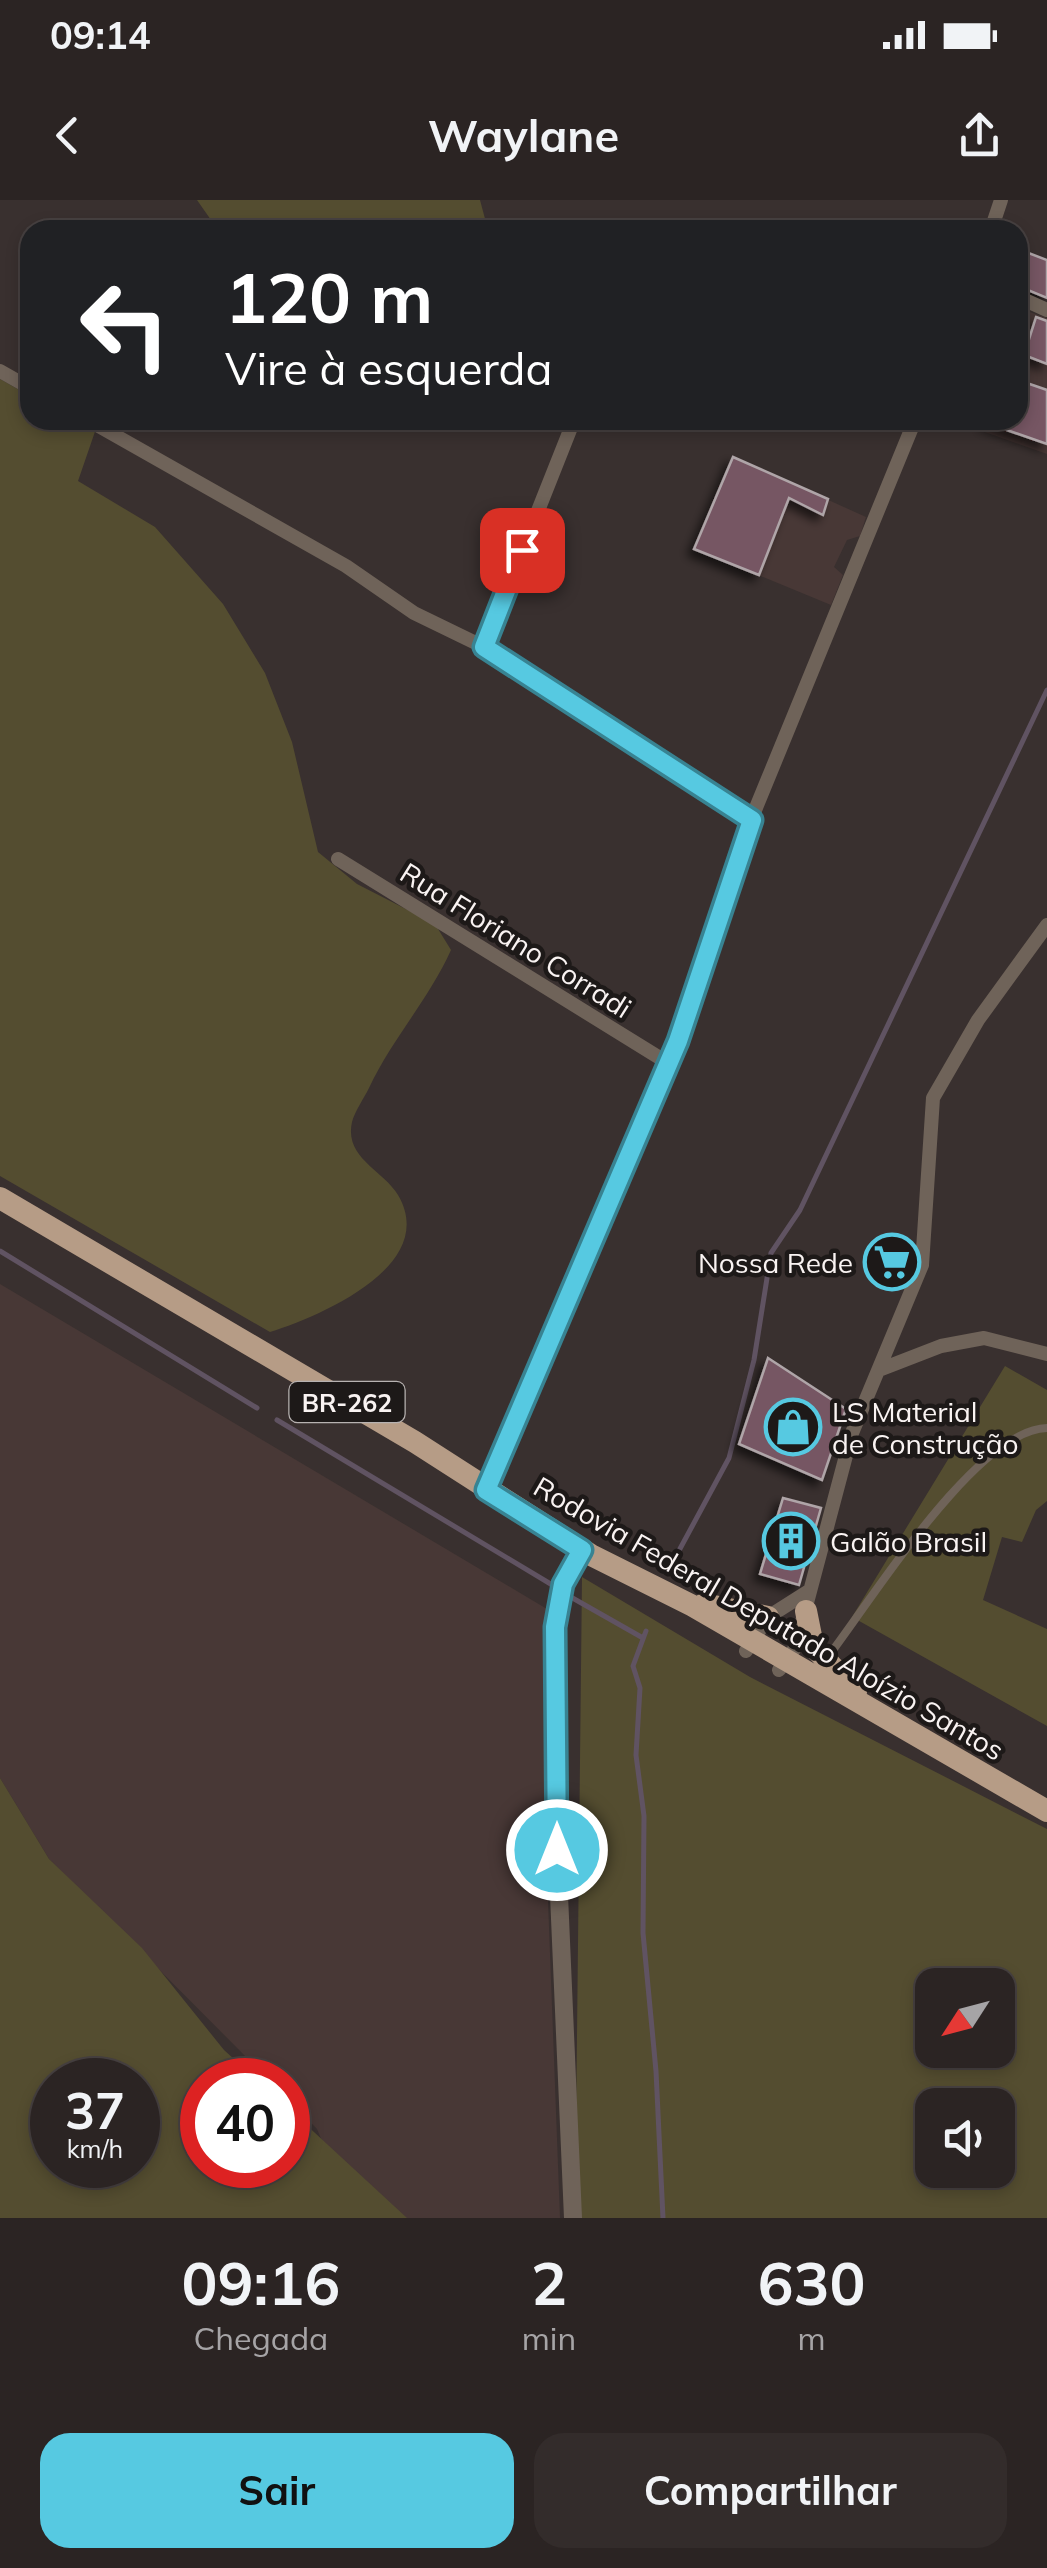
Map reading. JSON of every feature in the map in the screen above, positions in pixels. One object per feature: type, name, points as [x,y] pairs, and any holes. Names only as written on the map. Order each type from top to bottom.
[{"type":"highway","name":"Rodovia Federal Deputado Aloízio Santos","points":[[0,1198],[415,1442],[587,1553],[667,1593],[747,1646],[880,1715],[1047,1811]]},
{"type":"highway","points":[[587,1553],[747,1646]]},
{"type":"highway","points":[[667,1593],[728,1612],[768,1616]]},
{"type":"highway","points":[[808,1601],[813,1646],[880,1715]]},
{"type":"highway","points":[[783,1666],[876,1728],[934,1746]]},
{"type":"street","points":[[106,430],[346,566],[414,613],[484,647],[752,820]]},
{"type":"street","points":[[484,647],[570,430]]},
{"type":"street","points":[[486,1490],[668,1064],[752,820],[911,430]]},
{"type":"street","name":"Rua Floriano Corradi","points":[[338,859],[668,1064]]},
{"type":"street","points":[[783,1666],[808,1601],[852,1433],[922,1265],[933,1098],[978,1020],[1047,925]]},
{"type":"street","points":[[879,1370],[940,1346],[984,1338],[1047,1354]]},
{"type":"street","points":[[572,2218],[557,1850],[555,1627],[563,1584],[587,1553]]},
{"type":"street","points":[[747,1646],[768,1616],[808,1601]]},
{"type":"lane","points":[[825,1661],[942,1503],[992,1452],[1036,1428],[1047,1428]]},
{"type":"shaded area","points":[[197,200],[480,200],[485,220],[211,220]]},
{"type":"shaded area","points":[[1028,311],[1047,318],[1047,454],[979,430],[1028,430]]},
{"type":"shaded area","points":[[0,379],[20,390],[20,430],[96,430],[78,481],[155,527],[223,604],[265,673],[292,742],[318,852],[357,884],[435,924],[451,950],[378,1070],[352,1122],[351,1134],[359,1154],[398,1195],[407,1221],[402,1244],[389,1266],[343,1301],[270,1332],[0,1176]]},
{"type":"shaded area","points":[[733,457],[866,517],[860,536],[847,540],[834,567],[843,575],[831,605],[695,549]]},
{"type":"shaded area","points":[[0,1284],[552,1612],[547,1874],[560,2218],[354,2218],[317,2129],[310,2122],[310,2058],[247,2058],[49,1859],[0,1778]]},
{"type":"shaded area","points":[[1005,1366],[1047,1390],[1047,1501],[1036,1510],[1022,1542],[1002,1537],[983,1600],[1047,1629],[1047,1726],[852,1617]]},
{"type":"shaded area","points":[[582,1577],[750,1677],[1047,1829],[1047,2218],[575,2218]]},
{"type":"shaded area","points":[[0,1778],[49,1859],[142,1948],[233,2058],[180,2058],[180,2188],[310,2188],[310,2128],[407,2218],[0,2218]]},
{"type":"building","points":[[1028,253],[1047,260],[1047,298],[1028,290]]},
{"type":"building","points":[[1036,317],[1047,321],[1047,364],[1028,357]]},
{"type":"building","points":[[1028,383],[1047,390],[1047,444],[1007,430],[1028,430]]},
{"type":"building","points":[[733,457],[828,499],[823,515],[789,498],[759,575],[694,549]]},
{"type":"building","name":"LS Material de Construção","points":[[768,1358],[846,1409],[822,1480],[739,1444]]},
{"type":"building","name":"Galão Brasil","points":[[783,1498],[821,1508],[799,1585],[760,1574]]},
{"type":"waterway","points":[[675,1558],[729,1458],[754,1360],[771,1253],[800,1210],[1047,690]]},
{"type":"waterway","points":[[0,1251],[257,1408]]},
{"type":"waterway","points":[[277,1420],[554,1586]]},
{"type":"waterway","points":[[569,1596],[643,1638]]},
{"type":"waterway","points":[[646,1631],[633,1666],[640,1688],[636,1755],[644,1816],[643,1933],[656,2071],[663,2218]]},
{"type":"place","name":"Nossa Rede","points":[[892,1262]]},
{"type":"place","name":"LS Material de Construção","points":[[793,1427]]},
{"type":"place","name":"Galão Brasil","points":[[791,1541]]},
{"type":"route","points":[[522,550],[484,647],[752,820],[678,1041],[486,1490],[582,1550],[563,1584],[555,1627],[557,1850]]}]
